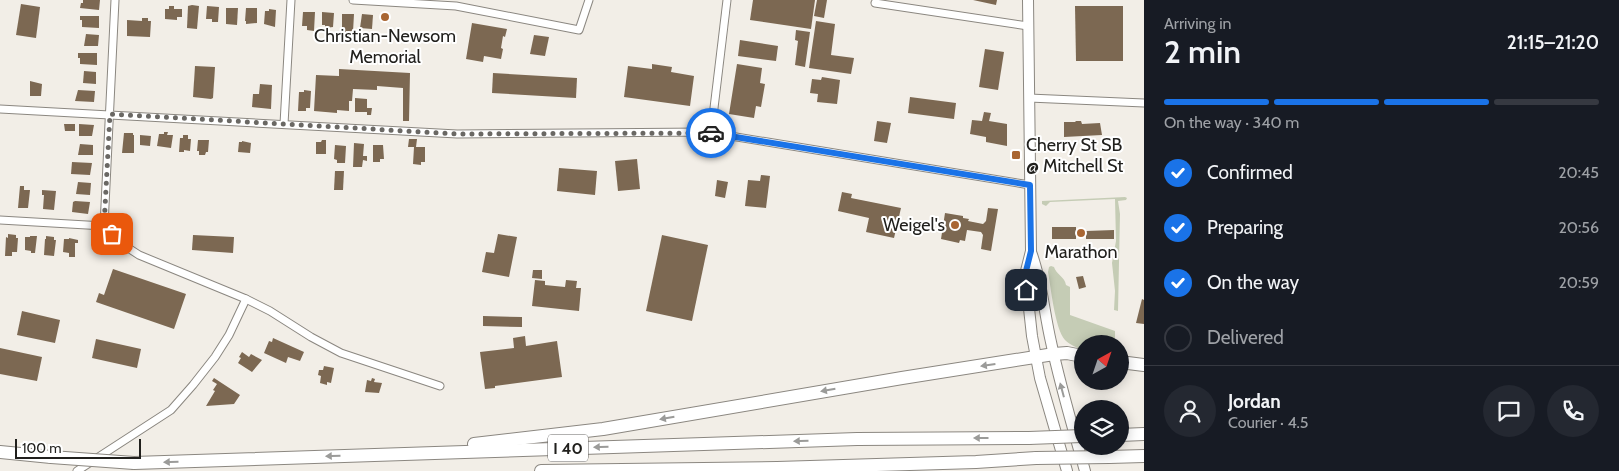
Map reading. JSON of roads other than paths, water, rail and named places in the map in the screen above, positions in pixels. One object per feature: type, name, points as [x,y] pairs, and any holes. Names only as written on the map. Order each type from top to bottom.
[{"type":"highway","points":[[382,454],[603,429],[902,378],[1054,354],[1074,354]]},
{"type":"highway","points":[[1129,363],[1144,365]]},
{"type":"highway","points":[[1129,435],[1144,434]]},
{"type":"highway","name":"I 40","points":[[0,452],[51,458],[134,463],[857,439],[1074,436]]},
{"type":"highway","name":"I 40","points":[[541,471],[797,468],[1036,458],[1144,456]]},
{"type":"street","points":[[104,226],[115,0]]},
{"type":"street","points":[[284,124],[291,0]]},
{"type":"street","points":[[353,0],[456,6],[579,30],[589,0]]},
{"type":"street","points":[[711,133],[727,0]]},
{"type":"street","points":[[1028,0],[1031,251],[1026,271],[1026,290],[1040,378],[1067,471]]},
{"type":"street","points":[[875,3],[1028,26]]},
{"type":"street","points":[[1029,98],[1144,103]]},
{"type":"street","points":[[0,109],[458,134],[711,133],[1030,185]]},
{"type":"street","points":[[0,220],[104,226],[119,242],[139,255],[246,299],[341,353],[440,386]]},
{"type":"street","points":[[1031,251],[1039,272],[1060,384],[1085,471]]},
{"type":"street","points":[[77,471],[171,410],[194,385],[215,357],[229,335],[246,299]]},
{"type":"place","name":"Christian-Newsom Memorial","points":[[385,17]]},
{"type":"place","name":"Cherry St SB @ Mitchell St","points":[[1016,155]]},
{"type":"place","name":"Weigel's","points":[[955,225]]},
{"type":"place","name":"Marathon","points":[[1081,233]]}]
